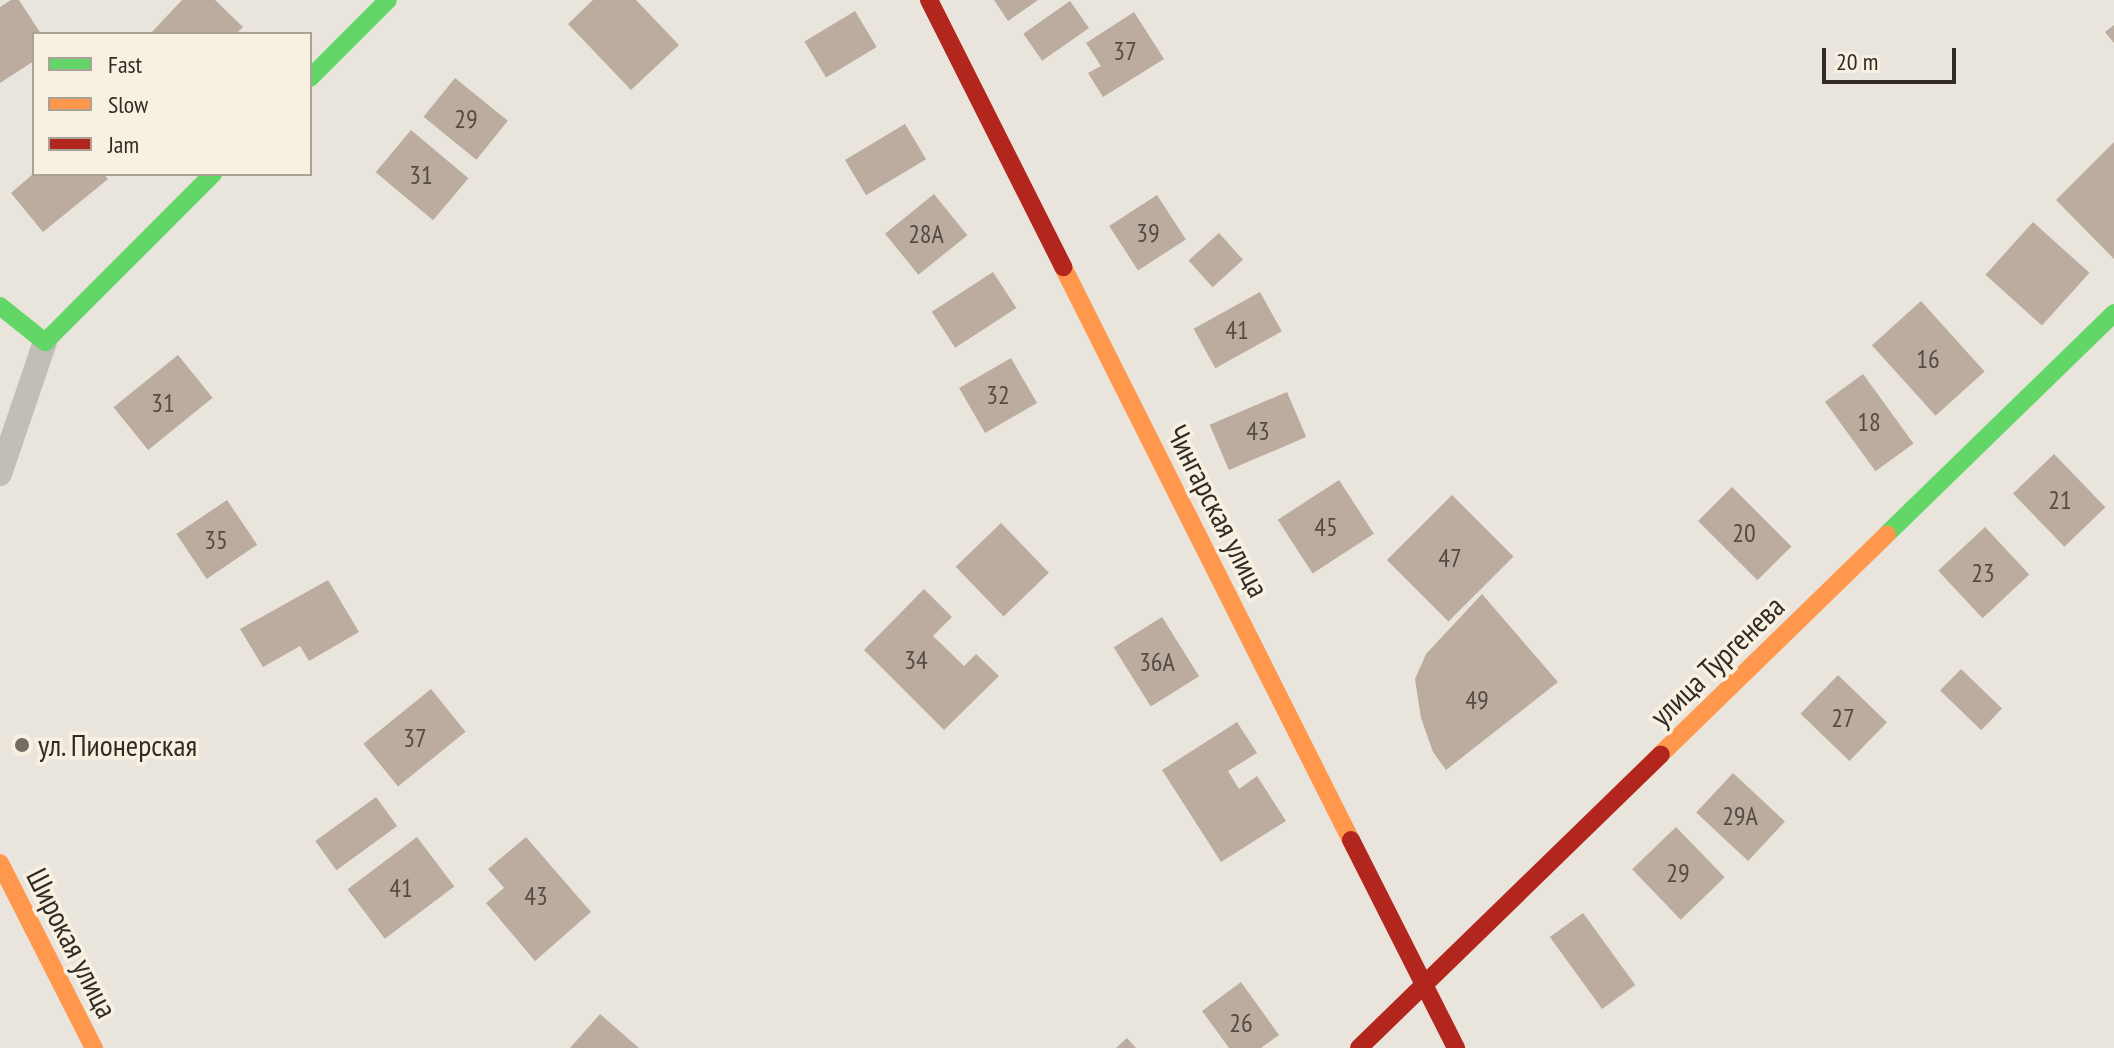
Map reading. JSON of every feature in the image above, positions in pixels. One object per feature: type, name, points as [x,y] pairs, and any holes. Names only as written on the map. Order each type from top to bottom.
[{"type":"street","points":[[312,76],[388,0]]},
{"type":"street","name":"Чингарская улица","points":[[929,0],[1456,1048]]},
{"type":"street","points":[[0,306],[45,342],[211,176]]},
{"type":"street","name":"улица Тургенева","points":[[1359,1048],[2114,313]]},
{"type":"street","name":"Широкая улица","points":[[0,863],[94,1048]]},
{"type":"lane","points":[[0,474],[45,342]]},
{"type":"building","points":[[11,0],[19,0],[40,32],[32,32],[32,62],[0,83],[0,7]]},
{"type":"building","points":[[182,0],[215,0],[243,27],[238,32],[152,32]]},
{"type":"building","points":[[593,0],[636,0],[679,45],[631,90],[568,24]]},
{"type":"building","points":[[994,0],[1038,0],[1008,21]]},
{"type":"building","points":[[1070,1],[1089,28],[1042,61],[1023,34]]},
{"type":"building","points":[[855,11],[877,47],[826,77],[804,41]]},
{"type":"building","points":[[1134,12],[1164,59],[1103,97],[1088,73],[1101,66],[1086,43]]},
{"type":"building","points":[[2114,25],[2114,43],[2105,32]]},
{"type":"building","points":[[455,78],[508,121],[476,160],[424,117]]},
{"type":"building","points":[[905,124],[926,159],[866,195],[845,160]]},
{"type":"building","points":[[411,130],[468,178],[433,220],[376,172]]},
{"type":"building","points":[[2114,142],[2114,259],[2056,200]]},
{"type":"building","points":[[32,175],[106,176],[108,179],[43,232],[11,193]]},
{"type":"building","points":[[934,194],[967,235],[918,275],[885,234]]},
{"type":"building","points":[[1157,195],[1186,239],[1138,270],[1109,226]]},
{"type":"building","points":[[2033,222],[2089,273],[2042,326],[1985,275]]},
{"type":"building","points":[[1219,233],[1243,260],[1213,287],[1189,260]]},
{"type":"building","points":[[993,272],[1016,308],[955,348],[932,312]]},
{"type":"building","points":[[1260,292],[1282,331],[1215,368],[1194,329]]},
{"type":"building","points":[[1921,301],[1985,372],[1936,416],[1872,345]]},
{"type":"building","points":[[178,355],[213,398],[148,450],[113,407]]},
{"type":"building","points":[[1011,358],[1037,403],[985,433],[959,388]]},
{"type":"building","points":[[1863,374],[1914,444],[1876,471],[1825,402]]},
{"type":"building","points":[[1287,392],[1306,437],[1229,470],[1210,425]]},
{"type":"building","points":[[2054,454],[2105,507],[2064,547],[2013,494]]},
{"type":"building","points":[[1339,480],[1374,534],[1313,573],[1278,520]]},
{"type":"building","points":[[1732,487],[1791,546],[1757,580],[1698,521]]},
{"type":"building","points":[[1452,495],[1514,557],[1448,622],[1387,560]]},
{"type":"building","points":[[227,500],[257,545],[207,579],[176,534]]},
{"type":"building","points":[[1001,523],[1049,573],[1004,616],[956,567]]},
{"type":"building","points":[[1985,527],[2029,575],[1983,618],[1938,571]]},
{"type":"building","points":[[328,580],[359,632],[309,661],[300,646],[263,667],[240,629]]},
{"type":"building","points":[[924,589],[952,617],[933,636],[964,666],[976,654],[999,676],[944,730],[864,650]]},
{"type":"building","points":[[1482,594],[1558,682],[1446,770],[1433,752],[1421,718],[1415,679],[1426,654]]},
{"type":"building","points":[[1162,617],[1199,676],[1151,707],[1114,647]]},
{"type":"building","points":[[1961,669],[2002,709],[1981,730],[1940,691]]},
{"type":"building","points":[[1838,675],[1887,722],[1849,761],[1800,714]]},
{"type":"building","points":[[431,689],[466,732],[398,786],[363,744]]},
{"type":"building","points":[[1237,722],[1257,753],[1228,771],[1239,789],[1257,776],[1286,821],[1221,862],[1162,770]]},
{"type":"building","points":[[1733,773],[1785,821],[1748,861],[1696,812]]},
{"type":"building","points":[[376,797],[397,826],[336,870],[315,841]]},
{"type":"building","points":[[1676,827],[1725,877],[1681,920],[1632,869]]},
{"type":"building","points":[[417,837],[454,887],[385,939],[348,889]]},
{"type":"building","points":[[526,837],[591,912],[535,961],[486,903],[504,888],[488,869]]},
{"type":"building","points":[[1583,913],[1635,985],[1602,1009],[1550,937]]},
{"type":"building","points":[[1241,982],[1279,1035],[1261,1048],[1229,1048],[1202,1011]]},
{"type":"building","points":[[600,1014],[639,1048],[570,1048]]},
{"type":"building","points":[[1127,1038],[1136,1048],[1116,1048]]},
{"type":"traffic: fast","points":[[312,76],[388,0]]},
{"type":"traffic: fast","points":[[0,306],[45,342],[211,176]]},
{"type":"traffic: fast","points":[[1887,534],[2114,313]]},
{"type":"traffic: slow","points":[[1063,267],[1351,840]]},
{"type":"traffic: slow","points":[[1661,754],[1887,534]]},
{"type":"traffic: slow","points":[[0,863],[94,1048]]},
{"type":"traffic: jam","points":[[929,0],[1063,267]]},
{"type":"traffic: jam","points":[[1359,1048],[1661,754]]},
{"type":"traffic: jam","points":[[1351,840],[1456,1048]]},
{"type":"place","name":"ул. Пионерская","points":[[22,745]]}]
